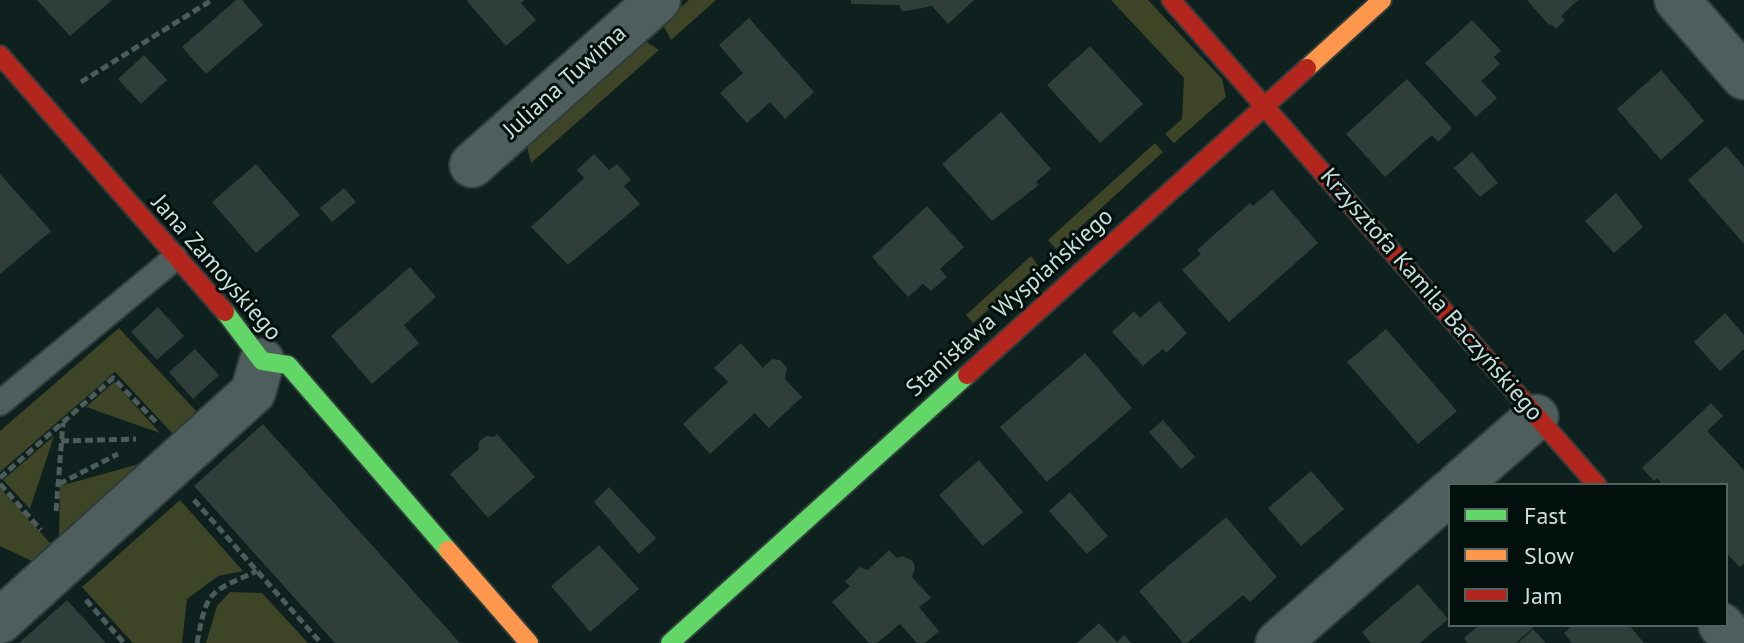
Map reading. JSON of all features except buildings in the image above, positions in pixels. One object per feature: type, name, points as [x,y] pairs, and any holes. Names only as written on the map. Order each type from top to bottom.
[{"type":"street","name":"Juliana Tuwima","points":[[472,165],[658,0]]},
{"type":"street","points":[[1171,0],[1265,105]]},
{"type":"street","name":"Stanisława Wyspiańskiego","points":[[670,643],[1382,0]]},
{"type":"street","points":[[1677,0],[1744,77]]},
{"type":"street","name":"Jana Zamoyskiego","points":[[0,55],[241,331],[262,361],[288,365],[529,643]]},
{"type":"street","name":"Krzysztofa Kamila Baczyńskiego","points":[[1265,105],[1595,483]]},
{"type":"street","points":[[0,621],[253,392],[262,361]]},
{"type":"street","points":[[1460,483],[1536,417]]},
{"type":"street","points":[[1278,643],[1448,494]]},
{"type":"street","points":[[1723,627],[1737,643]]},
{"type":"lane","points":[[0,403],[175,258]]},
{"type":"path","points":[[70,89],[212,0]]},
{"type":"path","points":[[45,534],[0,481],[113,378],[163,429]]},
{"type":"path","points":[[56,514],[63,423]]},
{"type":"path","points":[[61,441],[148,439],[135,445]]},
{"type":"path","points":[[58,484],[122,452]]},
{"type":"path","points":[[192,498],[321,643]]},
{"type":"path","points":[[197,643],[208,598],[223,586],[257,571]]},
{"type":"path","points":[[83,596],[124,643]]},
{"type":"green space","points":[[689,0],[716,0],[671,40],[662,23]]},
{"type":"green space","points":[[1111,0],[1148,0],[1222,79],[1226,97],[1174,143],[1165,134],[1182,119],[1184,78]]},
{"type":"green space","points":[[645,41],[659,50],[531,163],[527,147]]},
{"type":"green space","points":[[1155,143],[1163,152],[1056,249],[1048,240]]},
{"type":"green space","points":[[1031,256],[1038,266],[973,323],[966,315]]},
{"type":"green space","points":[[119,328],[197,412],[173,434],[115,372],[0,472],[0,431]]},
{"type":"green space","points":[[114,382],[160,433],[86,407]]},
{"type":"green space","points":[[54,436],[30,509],[3,480]]},
{"type":"green space","points":[[139,464],[59,536],[60,486]]},
{"type":"green space","points":[[0,488],[51,544],[32,561],[0,546]]},
{"type":"green space","points":[[180,500],[243,571],[218,576],[187,599],[182,643],[133,643],[82,587]]},
{"type":"green space","points":[[230,592],[262,593],[308,643],[206,643],[217,606]]},
{"type":"traffic: fast","points":[[225,312],[262,361],[288,365],[448,550]]},
{"type":"traffic: fast","points":[[670,643],[967,375]]},
{"type":"traffic: slow","points":[[1307,68],[1382,0]]},
{"type":"traffic: slow","points":[[448,550],[529,643]]},
{"type":"traffic: jam","points":[[1171,0],[1595,483]]},
{"type":"traffic: jam","points":[[0,55],[225,312]]},
{"type":"traffic: jam","points":[[967,375],[1307,68]]}]
